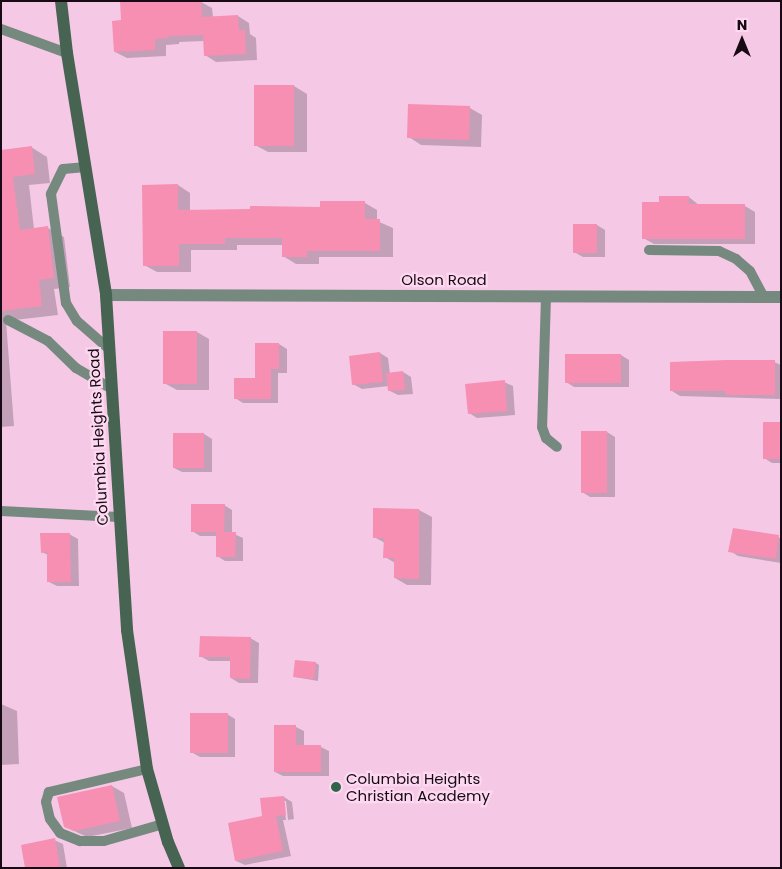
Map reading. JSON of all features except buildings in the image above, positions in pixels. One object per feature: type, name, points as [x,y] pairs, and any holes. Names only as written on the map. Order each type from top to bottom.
[{"type":"street","name":"Columbia Heights Road","points":[[61,1],[67,53],[106,295],[127,630],[147,769],[168,842],[179,868]]},
{"type":"street","name":"Olson Road","points":[[106,295],[781,297]]},
{"type":"lane","points":[[1,29],[67,53]]},
{"type":"lane","points":[[86,167],[63,169],[51,194],[66,303],[77,321],[109,349]]},
{"type":"lane","points":[[649,250],[719,251],[736,259],[750,270],[764,297]]},
{"type":"lane","points":[[546,296],[542,427],[546,438],[557,448]]},
{"type":"lane","points":[[8,320],[48,341],[76,368],[112,390]]},
{"type":"lane","points":[[1,511],[119,517]]},
{"type":"lane","points":[[147,769],[49,792],[46,802],[50,820],[60,833],[80,841],[104,841],[163,824]]},
{"type":"place","name":"Columbia Heights Christian Academy","points":[[336,787]]}]
